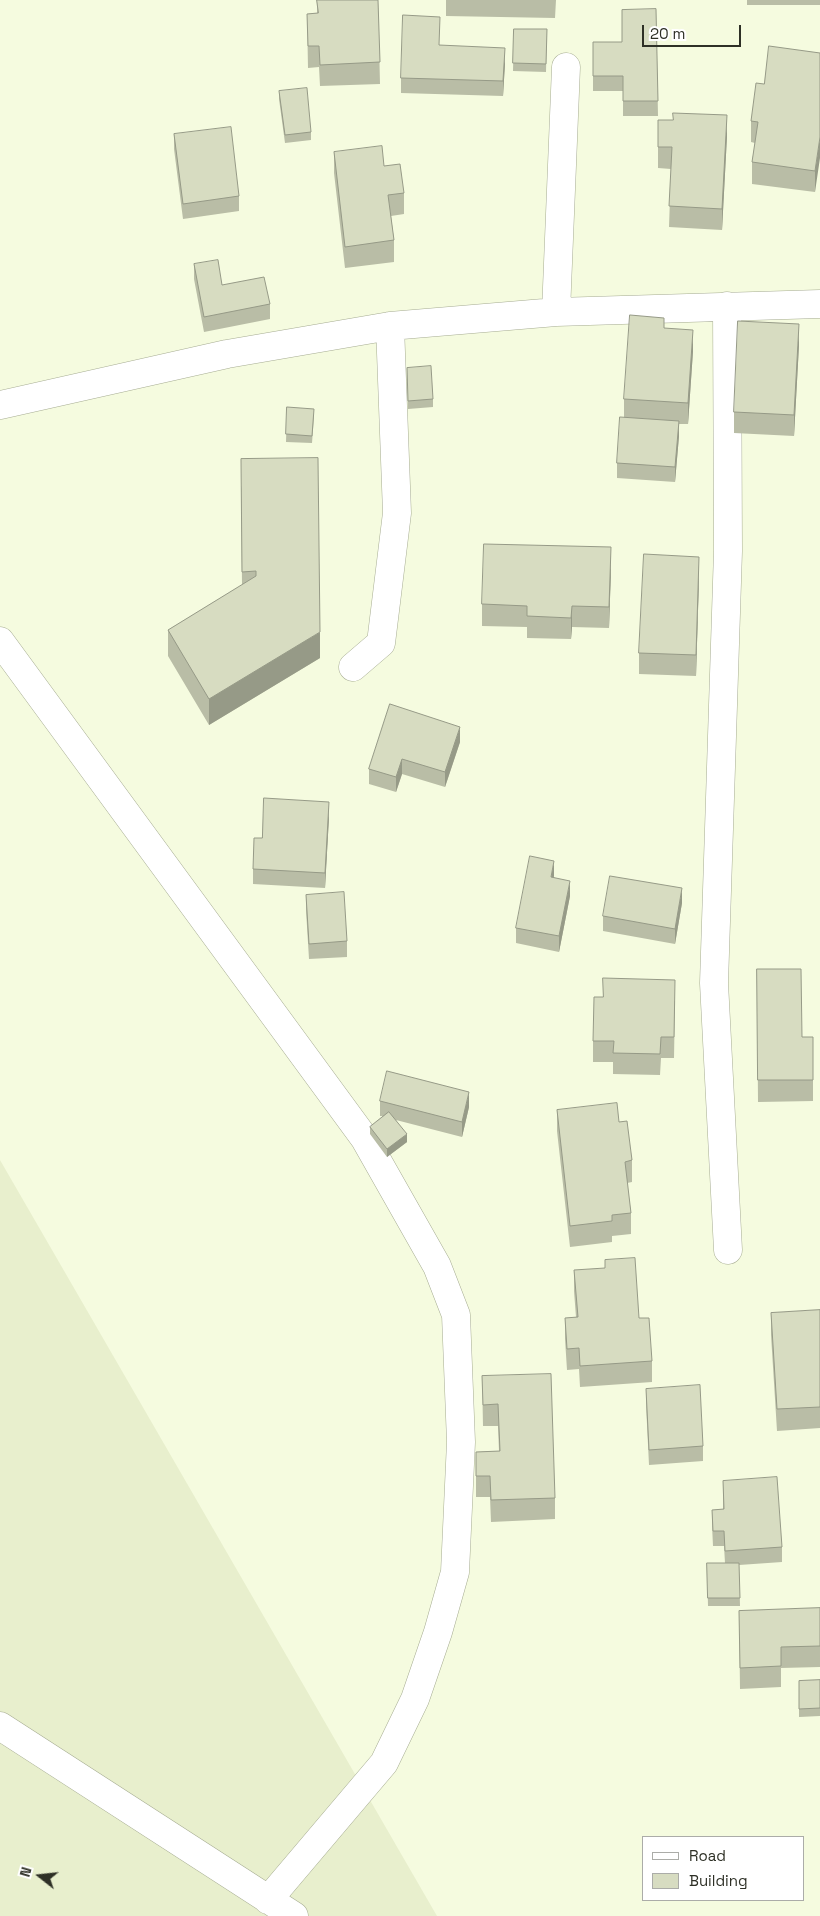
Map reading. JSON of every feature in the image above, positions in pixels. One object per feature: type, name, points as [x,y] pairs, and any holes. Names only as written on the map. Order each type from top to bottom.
[{"type":"street","points":[[556,312],[566,67]]},
{"type":"street","points":[[0,405],[227,354],[390,326],[556,312],[820,304]]},
{"type":"street","points":[[727,306],[728,551],[714,983],[728,1250]]},
{"type":"street","points":[[353,666],[381,643],[397,513],[390,326]]},
{"type":"street","points":[[0,641],[365,1139],[436,1266],[456,1314],[461,1442],[455,1572],[438,1632],[415,1699],[384,1763],[268,1900]]},
{"type":"street","points":[[0,1726],[294,1916]]},
{"type":"shaded area","points":[[0,1160],[437,1916],[0,1916]]},
{"type":"building","points":[[317,0],[378,0],[380,62],[320,65],[319,46],[308,46],[307,14],[318,13]]},
{"type":"building","points":[[656,9],[658,101],[623,101],[623,76],[593,76],[593,42],[622,42],[622,10]]},
{"type":"building","points":[[403,15],[440,17],[439,45],[505,48],[503,81],[401,78]]},
{"type":"building","points":[[514,29],[547,29],[546,64],[513,63]]},
{"type":"building","points":[[769,46],[820,53],[820,137],[815,171],[752,162],[758,122],[751,121],[756,83],[764,84]]},
{"type":"building","points":[[307,88],[311,132],[285,135],[279,91]]},
{"type":"building","points":[[673,113],[727,115],[722,209],[669,206],[672,147],[658,147],[658,120],[673,120]]},
{"type":"building","points":[[231,127],[239,196],[183,204],[174,134]]},
{"type":"building","points":[[382,146],[384,166],[400,164],[404,193],[388,195],[394,240],[345,247],[334,152]]},
{"type":"building","points":[[218,260],[222,285],[264,277],[270,304],[204,317],[194,264]]},
{"type":"building","points":[[630,315],[664,318],[664,328],[693,330],[688,403],[624,399]]},
{"type":"building","points":[[738,321],[799,324],[794,415],[734,412]]},
{"type":"building","points":[[431,366],[433,399],[408,401],[407,368]]},
{"type":"building","points":[[287,407],[314,409],[312,436],[286,434]]},
{"type":"building","points":[[620,417],[679,421],[675,467],[617,463]]},
{"type":"building","points":[[318,458],[320,632],[209,699],[168,630],[256,576],[256,571],[242,572],[241,459]]},
{"type":"building","points":[[484,544],[611,547],[609,607],[572,606],[571,618],[527,616],[527,606],[482,604]]},
{"type":"building","points":[[644,554],[699,557],[696,655],[639,653]]},
{"type":"building","points":[[390,704],[460,727],[445,772],[402,759],[396,777],[369,769]]},
{"type":"building","points":[[264,798],[329,802],[325,873],[253,869],[254,838],[262,838]]},
{"type":"building","points":[[530,856],[554,861],[551,877],[570,881],[559,936],[516,928]]},
{"type":"building","points":[[610,876],[682,888],[675,929],[603,916]]},
{"type":"building","points":[[344,892],[347,941],[309,944],[306,895]]},
{"type":"building","points":[[757,969],[801,969],[802,1037],[813,1037],[813,1080],[758,1080]]},
{"type":"building","points":[[603,978],[675,980],[674,1037],[661,1037],[660,1054],[613,1053],[614,1041],[593,1041],[594,997],[603,997]]},
{"type":"building","points":[[387,1071],[469,1092],[462,1122],[380,1101]]},
{"type":"building","points":[[617,1103],[619,1122],[627,1121],[632,1160],[625,1162],[631,1213],[612,1215],[612,1221],[570,1226],[557,1110]]},
{"type":"building","points":[[389,1112],[407,1134],[387,1149],[370,1127]]},
{"type":"building","points":[[635,1258],[639,1318],[649,1318],[652,1361],[580,1366],[579,1348],[567,1349],[565,1318],[578,1317],[574,1270],[605,1268],[605,1260]]},
{"type":"building","points":[[820,1310],[820,1407],[777,1409],[771,1313]]},
{"type":"building","points":[[551,1374],[555,1498],[491,1500],[490,1476],[476,1476],[476,1452],[500,1451],[498,1404],[483,1405],[482,1376]]},
{"type":"building","points":[[700,1385],[703,1446],[649,1450],[646,1389]]},
{"type":"building","points":[[777,1477],[782,1547],[725,1551],[724,1531],[713,1531],[712,1510],[724,1509],[723,1481]]},
{"type":"building","points":[[707,1563],[739,1563],[740,1598],[708,1598]]},
{"type":"building","points":[[820,1608],[820,1646],[781,1647],[781,1666],[740,1668],[739,1611]]},
{"type":"building","points":[[820,1680],[820,1708],[799,1709],[799,1681]]}]
